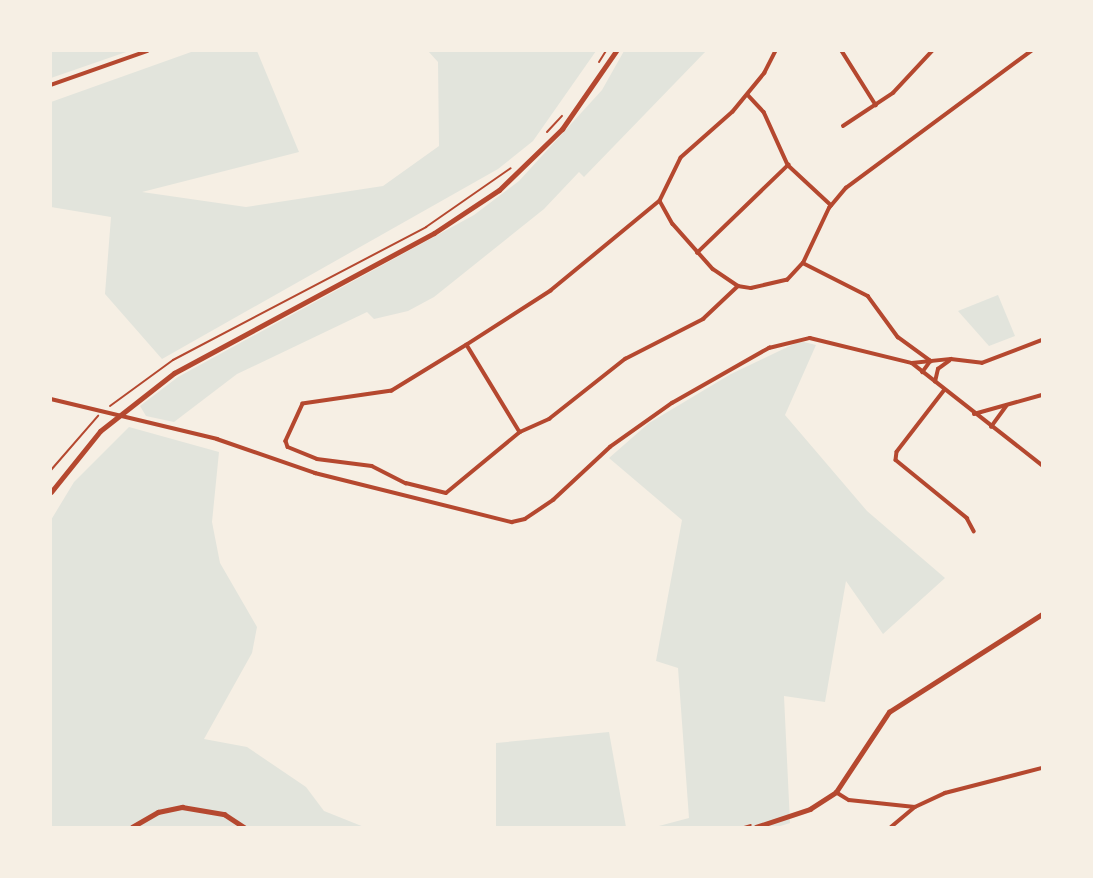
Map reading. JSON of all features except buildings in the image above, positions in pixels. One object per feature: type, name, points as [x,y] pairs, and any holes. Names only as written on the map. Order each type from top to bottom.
[{"type":"main road","points":[[51,492],[77,458],[120,413],[210,351],[425,238],[492,195],[562,129],[617,51]]},
{"type":"street","points":[[51,85],[147,51]]},
{"type":"street","points":[[738,286],[703,319],[625,359],[548,419],[520,432],[446,493],[406,483],[372,466],[317,459],[288,447],[286,441],[303,404],[392,391],[551,291],[660,201],[681,158],[748,95],[776,51]]},
{"type":"street","points":[[842,51],[876,105]]},
{"type":"street","points":[[843,126],[876,105],[932,51]]},
{"type":"street","points":[[660,201],[697,253],[738,286],[777,286],[803,263],[831,205],[860,177],[1031,51]]},
{"type":"street","points":[[748,95],[764,112],[788,165],[831,205]]},
{"type":"street","points":[[697,253],[788,165]]},
{"type":"street","points":[[803,263],[859,290],[898,337],[931,361]]},
{"type":"street","points":[[51,399],[120,413],[260,451],[315,473],[512,522],[525,519],[553,500],[610,447],[672,403],[788,340],[823,339],[912,363],[951,359],[989,361],[1042,340]]},
{"type":"street","points":[[467,345],[520,432]]},
{"type":"street","points":[[935,382],[938,369],[951,359]]},
{"type":"street","points":[[923,372],[931,361]]},
{"type":"street","points":[[912,363],[1042,465]]},
{"type":"street","points":[[945,390],[897,452],[896,460],[967,518],[974,531]]},
{"type":"street","points":[[974,414],[1042,395]]},
{"type":"street","points":[[991,427],[1006,406]]},
{"type":"street","points":[[756,827],[810,809],[836,792],[889,712],[1042,614]]},
{"type":"street","points":[[891,827],[915,807],[945,793],[1042,768]]},
{"type":"street","points":[[836,792],[849,800],[915,807]]},
{"type":"street","points":[[132,827],[158,811],[182,807],[224,814],[244,827]]},
{"type":"path","points":[[597,66],[606,51]]},
{"type":"path","points":[[544,136],[565,111]]},
{"type":"path","points":[[51,470],[105,410],[173,360],[426,227],[513,167]]},
{"type":"shaded area","points":[[51,51],[129,51],[51,78]]},
{"type":"shaded area","points":[[194,51],[257,51],[299,152],[142,192],[246,207],[383,186],[439,146],[438,62],[428,51],[596,51],[533,141],[498,169],[162,359],[105,294],[111,217],[51,207],[51,102]]},
{"type":"shaded area","points":[[624,51],[706,51],[584,177],[579,172],[544,209],[434,297],[408,311],[374,319],[367,312],[237,374],[174,422],[146,416],[140,406],[178,377],[474,215],[519,181],[602,90]]},
{"type":"shaded area","points":[[998,295],[1015,336],[989,346],[958,311]]},
{"type":"shaded area","points":[[800,341],[816,345],[785,415],[867,511],[945,578],[883,634],[846,581],[825,702],[784,696],[790,823],[777,827],[655,827],[689,818],[678,668],[656,661],[682,520],[609,458],[649,423],[731,374]]},
{"type":"shaded area","points":[[129,427],[219,452],[212,522],[220,563],[257,627],[252,653],[204,739],[247,747],[306,787],[324,811],[364,827],[51,827],[51,520],[74,482]]},
{"type":"shaded area","points":[[609,732],[626,827],[496,827],[496,743]]}]
